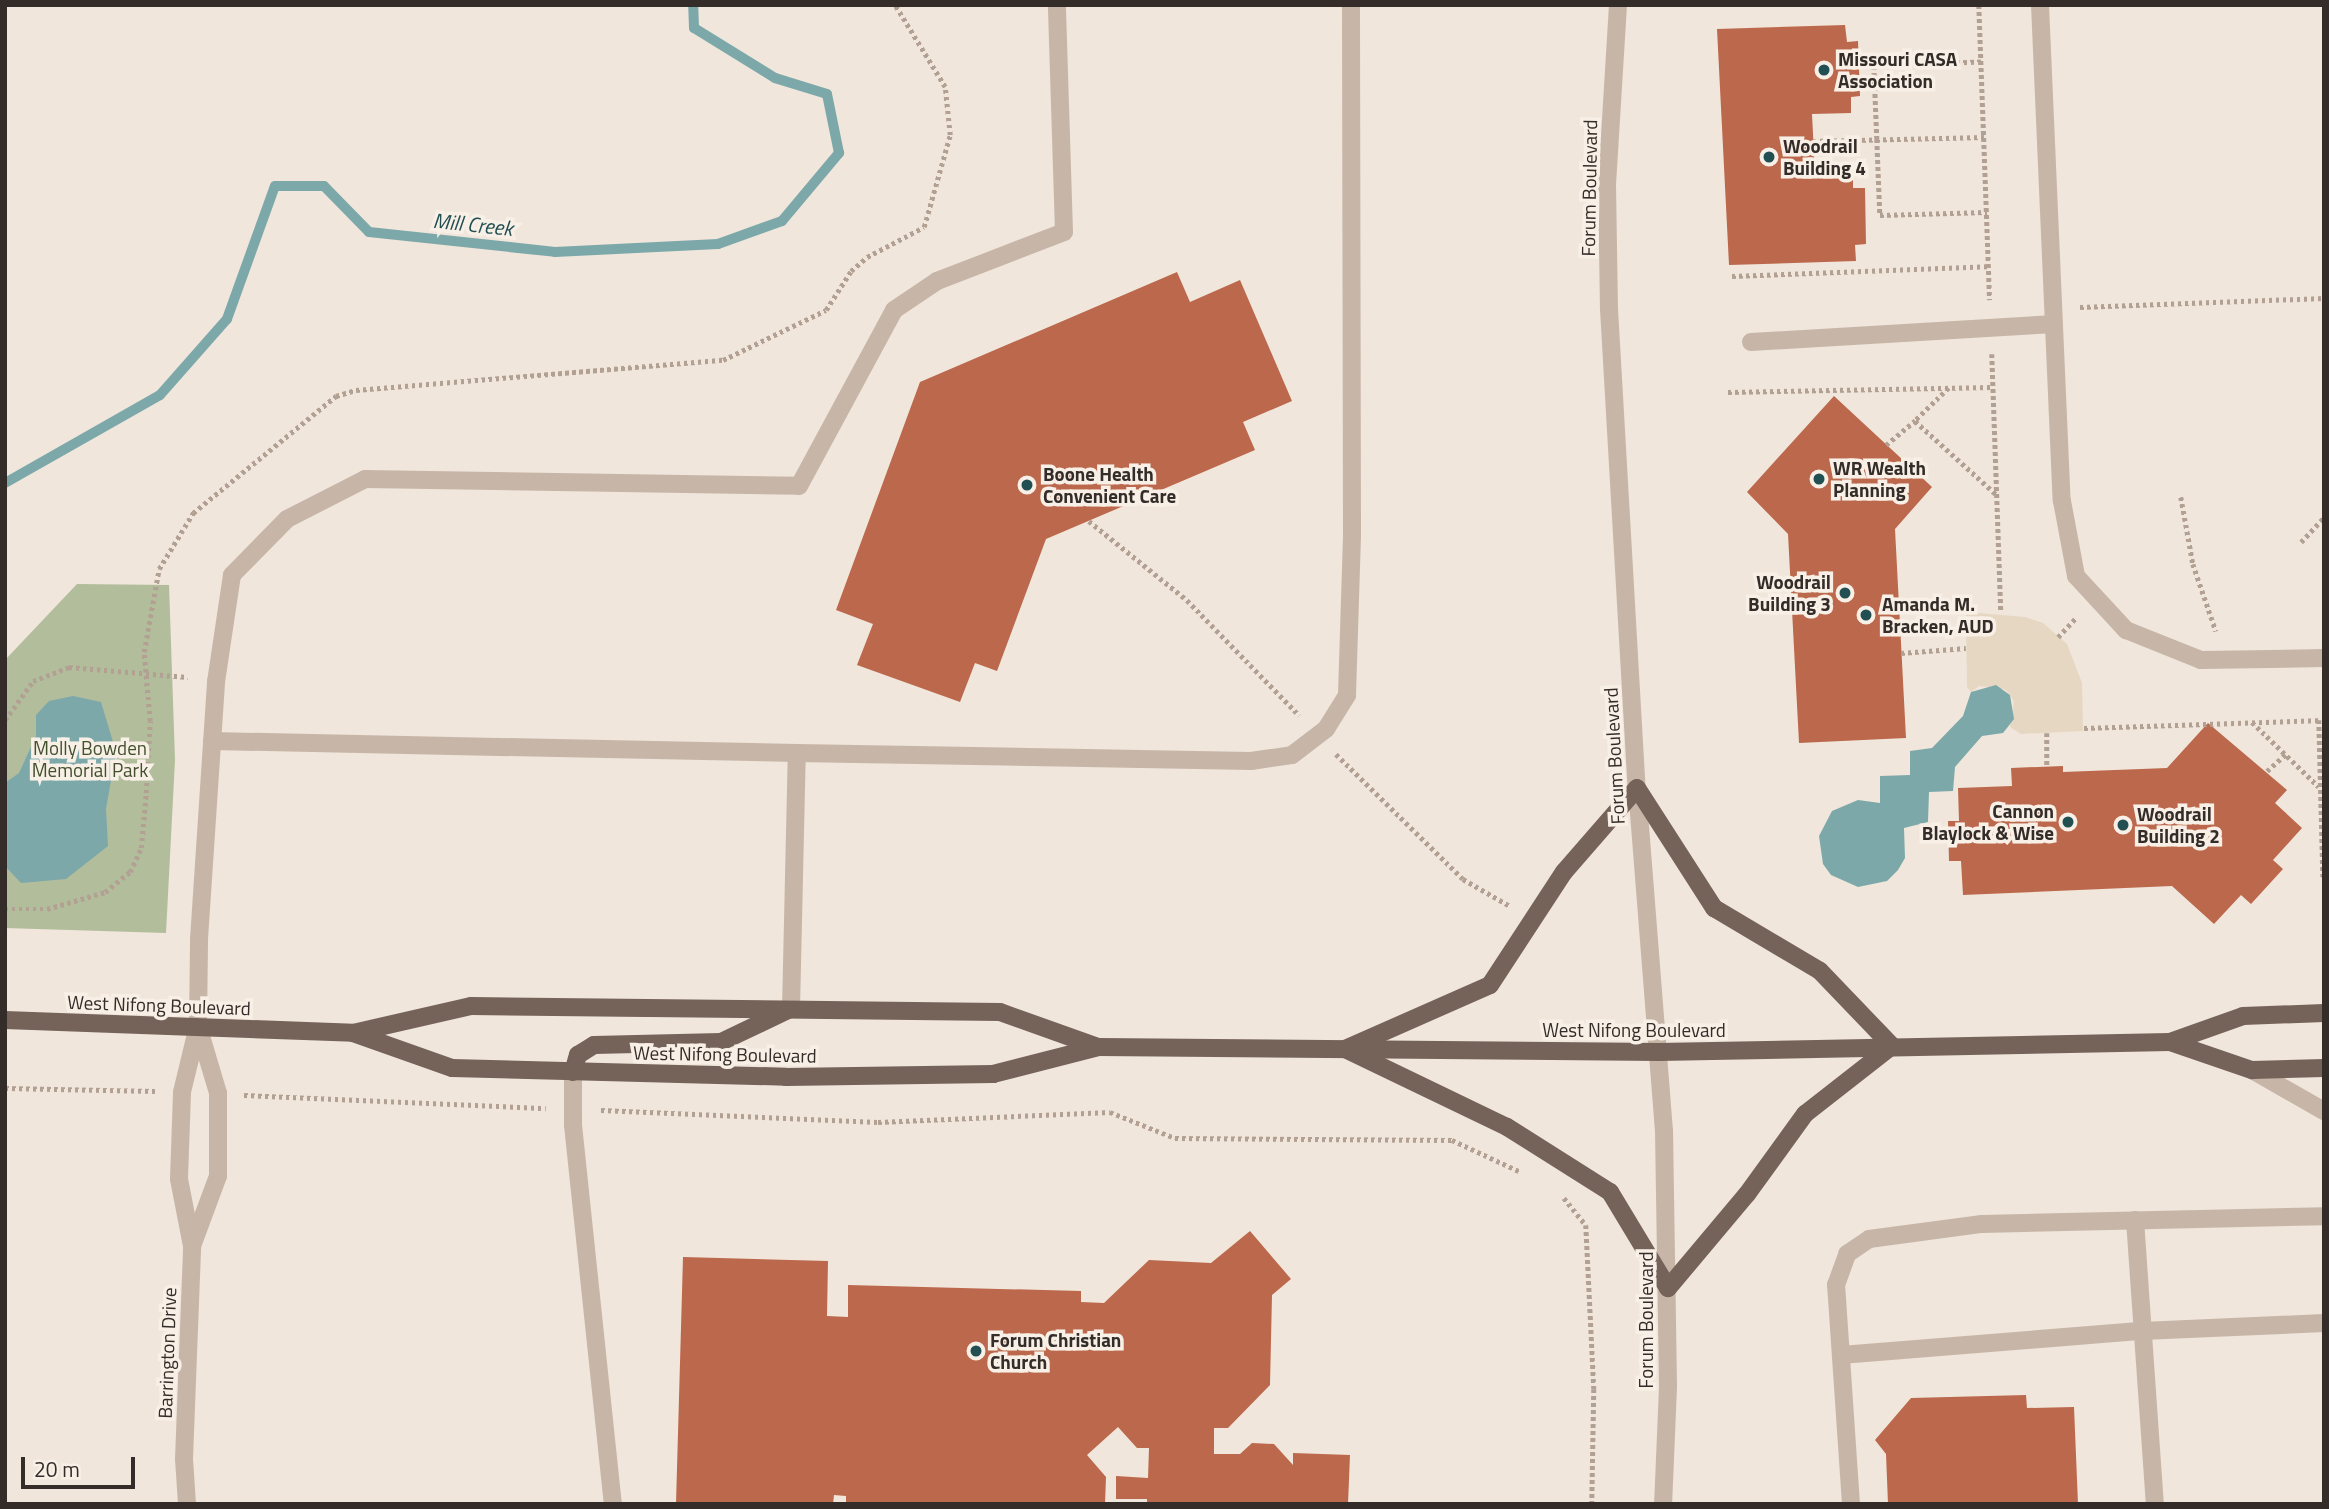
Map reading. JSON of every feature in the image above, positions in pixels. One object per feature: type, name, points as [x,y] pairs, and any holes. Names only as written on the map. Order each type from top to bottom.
[{"type":"main road","points":[[1637,788],[1714,908],[1820,971],[1892,1046],[1805,1114],[1747,1194],[1668,1288],[1610,1192],[1507,1127],[1345,1049],[1490,985],[1564,872],[1637,788]]},
{"type":"main road","name":"West Nifong Boulevard","points":[[5,1020],[353,1033],[471,1006],[1000,1012],[1099,1047]]},
{"type":"main road","points":[[573,1072],[578,1055],[594,1045],[720,1042],[791,1009]]},
{"type":"main road","name":"West Nifong Boulevard","points":[[353,1033],[452,1068],[786,1077],[993,1074],[1099,1047],[1659,1052],[2170,1042],[2243,1016],[2324,1013]]},
{"type":"main road","name":"West Nifong Boulevard","points":[[2170,1042],[2252,1070],[2324,1068]]},
{"type":"street","points":[[198,1026],[199,939],[216,682],[233,575],[287,519],[365,479],[799,486],[894,310],[937,281],[1063,232],[1056,5]]},
{"type":"street","points":[[212,741],[1251,761],[1292,755],[1326,729],[1347,695],[1351,650],[1351,5]]},
{"type":"street","name":"Forum Boulevard","points":[[1618,5],[1607,183],[1609,281],[1637,788],[1659,1052],[1668,1288],[1663,1504]]},
{"type":"street","points":[[2040,5],[2051,316],[2062,501],[2076,576],[2126,630],[2202,660],[2324,659]]},
{"type":"street","points":[[1751,342],[2051,316]]},
{"type":"street","points":[[791,1009],[797,753]]},
{"type":"street","name":"Barrington Drive","points":[[187,1504],[184,1459],[192,1246],[178,1179],[182,1092],[198,1026]]},
{"type":"street","name":"Barrington Drive","points":[[192,1246],[218,1176],[218,1093],[198,1026]]},
{"type":"street","points":[[2252,1070],[2324,1111]]},
{"type":"street","points":[[573,1072],[573,1109],[613,1504]]},
{"type":"street","points":[[1850,1504],[1836,1285],[1847,1254],[1869,1240],[1982,1224],[2324,1216]]},
{"type":"street","points":[[2135,1220],[2155,1504]]},
{"type":"street","points":[[1841,1355],[2142,1331],[2324,1323]]},
{"type":"path","points":[[5,909],[26,912],[82,899],[105,892],[130,872],[141,848],[150,722],[145,673],[159,569],[173,539],[193,513],[336,396],[356,390],[723,360],[826,310],[851,271],[867,257],[924,227],[950,135],[945,87],[895,5]]},
{"type":"path","points":[[1981,62],[1874,66],[1880,215],[1987,212]]},
{"type":"path","points":[[1813,141],[1984,136]]},
{"type":"path","points":[[1732,276],[1988,267]]},
{"type":"path","points":[[2051,316],[2324,299]]},
{"type":"path","points":[[1728,392],[1993,387]]},
{"type":"path","points":[[1886,445],[1949,388]]},
{"type":"path","points":[[1915,421],[1997,495]]},
{"type":"path","points":[[2182,497],[2193,564],[2215,623],[2212,660]]},
{"type":"path","points":[[2301,542],[2324,517]]},
{"type":"path","points":[[1901,653],[1966,648]]},
{"type":"path","points":[[5,720],[33,681],[69,667],[216,682]]},
{"type":"path","points":[[2084,728],[2321,720],[2323,877]]},
{"type":"path","points":[[2252,722],[2320,788]]},
{"type":"path","points":[[2047,733],[2047,767]]},
{"type":"path","points":[[2267,771],[2286,754]]},
{"type":"path","points":[[5,1088],[182,1092]]},
{"type":"path","points":[[218,1093],[878,1122],[1110,1112],[1175,1138],[1452,1140],[1532,1177]]},
{"type":"path","points":[[1555,1188],[1586,1225],[1594,1389],[1592,1504]]},
{"type":"green space","name":"Molly Bowden Memorial Park","points":[[77,584],[169,585],[175,760],[166,933],[5,928],[5,660]]},
{"type":"shaded area","points":[[1966,612],[2025,617],[2043,623],[2067,644],[2082,683],[2083,731],[2021,734],[2010,727],[2014,702],[2010,694],[2004,689],[1979,686],[1971,692],[1967,687]]},
{"type":"water","points":[[1996,685],[2010,695],[2014,719],[2003,733],[1982,736],[1955,767],[1953,791],[1929,792],[1928,822],[1904,828],[1905,858],[1898,870],[1887,881],[1858,887],[1831,875],[1823,864],[1819,836],[1832,811],[1858,800],[1880,803],[1880,776],[1910,775],[1910,751],[1932,748],[1963,716],[1971,692]]},
{"type":"water","points":[[73,696],[101,702],[116,752],[106,809],[108,846],[66,879],[21,883],[5,866],[5,783],[19,773],[36,736],[36,715],[49,701]]},
{"type":"building","name":"Woodrail Building 4","points":[[1845,25],[1847,42],[1858,41],[1860,96],[1851,97],[1851,113],[1812,114],[1815,174],[1853,172],[1853,188],[1865,188],[1866,244],[1855,245],[1856,261],[1729,265],[1717,29]]},
{"type":"building","name":"Boone Health Convenient Care","points":[[1177,272],[1190,302],[1240,280],[1292,401],[1243,422],[1255,450],[1046,539],[997,671],[975,663],[960,702],[857,665],[873,624],[836,610],[920,382]]},
{"type":"building","name":"Woodrail Building 3","points":[[1834,396],[1932,487],[1895,529],[1906,738],[1799,743],[1788,534],[1747,492]]},
{"type":"building","name":"Woodrail Building 2","points":[[2208,723],[2287,790],[2275,803],[2302,828],[2273,860],[2283,869],[2251,904],[2241,895],[2214,924],[2172,886],[1963,895],[1961,861],[1949,861],[1948,821],[1959,821],[1958,788],[2012,786],[2011,768],[2063,766],[2063,772],[2167,768]]},
{"type":"building","name":"Forum Christian Church","points":[[1250,1231],[1291,1279],[1272,1295],[1270,1385],[1228,1428],[1214,1428],[1214,1454],[1240,1454],[1252,1443],[1274,1444],[1293,1465],[1293,1453],[1350,1455],[1348,1504],[1147,1504],[1147,1499],[1116,1499],[1116,1476],[1148,1478],[1149,1448],[1137,1448],[1118,1427],[1087,1455],[1106,1477],[1105,1504],[846,1504],[846,1496],[834,1495],[833,1504],[676,1504],[683,1257],[828,1261],[827,1316],[848,1317],[848,1285],[1081,1291],[1081,1302],[1104,1303],[1149,1260],[1211,1263]]},
{"type":"building","points":[[2026,1395],[2027,1408],[2074,1407],[2078,1504],[1888,1504],[1886,1454],[1875,1440],[1911,1398]]},
{"type":"waterway","name":"Mill Creek","points":[[5,483],[160,395],[227,319],[275,186],[324,186],[369,232],[555,252],[718,244],[782,221],[839,153],[827,94],[775,78],[694,28],[693,5]]},
{"type":"place","name":"Missouri CASA Association","points":[[1824,70]]},
{"type":"place","name":"Woodrail Building 4","points":[[1769,157]]},
{"type":"place","name":"WR Wealth Planning","points":[[1819,479]]},
{"type":"place","name":"Boone Health Convenient Care","points":[[1027,485]]},
{"type":"place","name":"Woodrail Building 3","points":[[1845,593]]},
{"type":"place","name":"Amanda M. Bracken, AUD","points":[[1866,615]]},
{"type":"place","name":"Cannon Blaylock & Wise","points":[[2068,822]]},
{"type":"place","name":"Woodrail Building 2","points":[[2123,825]]},
{"type":"place","name":"Forum Christian Church","points":[[976,1351]]}]
